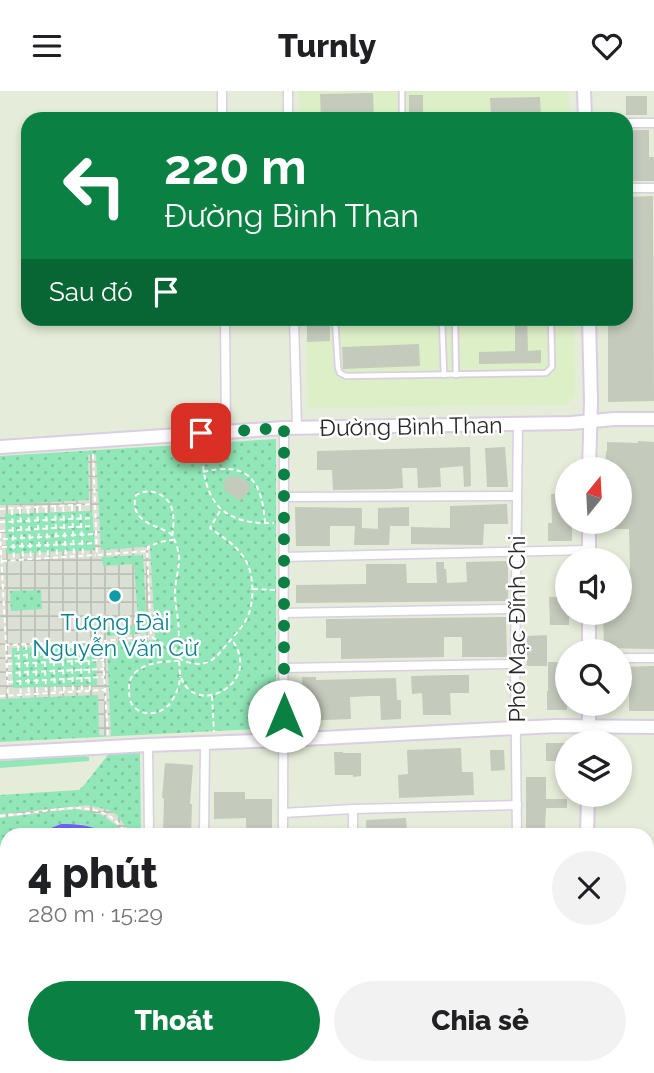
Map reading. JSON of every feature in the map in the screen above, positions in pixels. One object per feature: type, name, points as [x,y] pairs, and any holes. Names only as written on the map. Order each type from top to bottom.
[{"type":"street","points":[[222,91],[222,112]]},
{"type":"street","points":[[288,91],[288,112]]},
{"type":"street","points":[[584,91],[585,112]]},
{"type":"street","points":[[633,123],[654,123]]},
{"type":"street","points":[[633,188],[654,188]]},
{"type":"street","points":[[225,326],[226,432]]},
{"type":"street","points":[[283,828],[283,497],[291,428],[294,326]]},
{"type":"street","points":[[589,326],[589,457]]},
{"type":"street","name":"Đường Bình Than","points":[[0,447],[291,428],[654,419]]},
{"type":"street","name":"Phố Mạc Đĩnh Chi","points":[[517,828],[515,664],[518,424]]},
{"type":"street","points":[[283,497],[517,496]]},
{"type":"street","points":[[284,557],[516,551],[555,553]]},
{"type":"street","points":[[283,613],[516,609]]},
{"type":"street","points":[[632,658],[654,658]]},
{"type":"street","points":[[284,668],[515,664]]},
{"type":"street","points":[[590,716],[590,730]]},
{"type":"street","points":[[0,754],[516,727],[654,727]]},
{"type":"street","points":[[204,828],[205,743]]},
{"type":"street","points":[[148,745],[149,828]]},
{"type":"street","points":[[283,813],[517,805]]},
{"type":"street","points":[[587,828],[588,807]]},
{"type":"street","points":[[353,809],[353,828]]},
{"type":"lane","points":[[402,91],[402,112]]},
{"type":"lane","points":[[335,326],[337,365],[341,375],[541,374],[549,371],[552,362],[551,326]]},
{"type":"lane","points":[[442,326],[444,375]]},
{"type":"lane","points":[[455,326],[456,375]]},
{"type":"path","points":[[202,449],[206,487],[212,500],[221,509],[237,519],[260,524],[277,523]]},
{"type":"path","points":[[93,454],[97,555]]},
{"type":"path","points":[[203,472],[232,468],[251,478],[260,494],[265,524]]},
{"type":"path","points":[[172,535],[138,517],[134,508],[136,495],[150,491],[166,498],[173,513],[172,535],[179,552],[175,592],[179,640],[174,652]]},
{"type":"path","points":[[0,509],[94,504]]},
{"type":"path","points":[[72,505],[74,556]]},
{"type":"path","points":[[80,505],[83,556]]},
{"type":"path","points":[[55,506],[57,557]]},
{"type":"path","points":[[63,506],[66,557]]},
{"type":"path","points":[[37,507],[40,558]]},
{"type":"path","points":[[46,507],[48,558]]},
{"type":"path","points":[[20,508],[23,559]]},
{"type":"path","points":[[28,508],[31,559]]},
{"type":"path","points":[[12,509],[14,560]]},
{"type":"path","points":[[6,645],[151,636],[174,652],[179,660],[180,682],[174,697],[164,710],[157,713],[144,712],[134,706],[128,687],[135,673],[143,666],[153,663],[179,660],[208,663],[232,639],[247,617],[251,589],[248,564],[228,539],[210,528],[221,509]]},
{"type":"path","points":[[0,522],[95,518]]},
{"type":"path","points":[[8,696],[0,532],[96,526]]},
{"type":"path","points":[[0,539],[96,534]]},
{"type":"path","points":[[151,636],[147,551],[153,544],[174,540]]},
{"type":"path","points":[[1,548],[97,543]]},
{"type":"path","points":[[2,561],[147,551]]},
{"type":"path","points":[[251,589],[283,591]]},
{"type":"path","points":[[180,676],[192,691],[206,697],[226,689],[233,683],[239,671],[240,654],[232,639]]},
{"type":"path","points":[[103,641],[108,739]]},
{"type":"path","points":[[71,642],[73,692]]},
{"type":"path","points":[[79,642],[82,691]]},
{"type":"path","points":[[88,642],[90,691]]},
{"type":"path","points":[[44,643],[47,694]]},
{"type":"path","points":[[53,643],[55,693]]},
{"type":"path","points":[[62,643],[64,692]]},
{"type":"path","points":[[26,644],[29,694]]},
{"type":"path","points":[[35,644],[37,694]]},
{"type":"path","points":[[18,645],[20,695]]},
{"type":"path","points":[[6,656],[103,652]]},
{"type":"path","points":[[7,664],[104,660]]},
{"type":"path","points":[[7,673],[104,669]]},
{"type":"path","points":[[8,682],[104,677]]},
{"type":"path","points":[[0,696],[105,690]]},
{"type":"path","points":[[212,695],[214,733]]},
{"type":"path","points":[[0,816],[71,808],[92,809],[114,819],[123,828]]},
{"type":"shaded area","points":[[299,91],[569,91],[569,112],[300,112]]},
{"type":"shaded area","points":[[306,326],[574,326],[575,395],[567,405],[308,408]]},
{"type":"shaded area","points":[[88,455],[96,455],[101,550],[143,547],[150,544],[155,636],[154,640],[107,644],[111,736],[99,735],[98,695],[0,699],[0,505],[89,500]],"holes":[[[92,511],[95,550],[7,554],[5,514]],[[143,555],[147,633],[107,636],[107,627],[138,625],[137,605],[134,564],[103,566],[102,557]],[[41,590],[42,609],[11,611],[10,591]],[[96,645],[97,685],[13,688],[12,648]]]},
{"type":"shaded area","points":[[88,805],[109,810],[117,815],[127,828],[118,828],[102,815],[77,809],[0,818],[0,814]]},
{"type":"shaded area","points":[[61,824],[74,824],[94,828],[51,828]]},
{"type":"green space","points":[[276,439],[276,728],[0,742],[0,456]]},
{"type":"green space","points":[[140,750],[141,828],[94,828],[80,824],[61,824],[51,828],[0,828],[0,795],[79,790],[111,751]]},
{"type":"green space","points":[[89,757],[89,761],[0,768],[0,761]]},
{"type":"building","points":[[373,93],[374,112],[321,112],[320,94]]},
{"type":"building","points":[[409,95],[423,95],[423,112],[409,112]]},
{"type":"building","points":[[626,96],[647,96],[647,115],[626,112]]},
{"type":"building","points":[[540,97],[541,112],[491,112],[490,98]]},
{"type":"building","points":[[633,130],[649,130],[649,157],[654,157],[654,181],[633,181]]},
{"type":"building","points":[[653,196],[654,401],[608,402],[608,326],[633,326],[633,197]]},
{"type":"building","points":[[307,326],[330,326],[330,341],[307,342]]},
{"type":"building","points":[[515,326],[527,326],[528,351],[541,350],[541,363],[479,364],[479,352],[515,351]]},
{"type":"building","points":[[419,344],[420,366],[343,369],[342,347]]},
{"type":"building","points":[[607,442],[654,442],[654,649],[632,649],[632,639],[604,639],[603,625],[632,625],[632,548],[630,548],[629,534],[632,534],[632,457],[606,457]]},
{"type":"building","points":[[470,447],[471,486],[464,487],[463,466],[440,468],[441,487],[418,488],[417,468],[402,468],[403,488],[388,489],[333,490],[332,470],[317,470],[317,451]]},
{"type":"building","points":[[505,447],[508,487],[487,487],[485,448]]},
{"type":"building","points":[[233,475],[250,484],[248,487],[251,489],[240,501],[223,489],[226,486],[223,483],[228,476],[231,478]]},
{"type":"building","points":[[551,494],[555,494],[555,534],[572,534],[572,541],[548,541],[548,523],[552,523]]},
{"type":"building","points":[[507,504],[508,524],[484,524],[483,545],[411,544],[411,527],[450,528],[450,506]]},
{"type":"building","points":[[295,507],[362,508],[362,528],[378,529],[378,508],[409,507],[409,526],[390,526],[389,545],[354,545],[355,526],[330,526],[330,546],[296,546]]},
{"type":"building","points":[[508,561],[508,601],[296,603],[296,585],[366,584],[366,564],[406,564],[407,583],[437,583],[436,562],[444,562],[447,583],[467,582],[466,562]]},
{"type":"building","points":[[549,597],[555,597],[555,625],[550,625]]},
{"type":"building","points":[[506,617],[507,657],[462,657],[462,637],[444,637],[444,657],[341,659],[341,638],[326,638],[326,619]]},
{"type":"building","points":[[547,635],[547,666],[527,666],[527,636]]},
{"type":"building","points":[[548,662],[555,662],[555,710],[547,710]]},
{"type":"building","points":[[654,666],[654,711],[632,711],[632,667]]},
{"type":"building","points":[[469,675],[469,693],[450,693],[451,715],[423,715],[422,693],[412,694],[411,676]]},
{"type":"building","points":[[302,677],[316,677],[316,680],[396,678],[397,700],[401,700],[401,719],[381,720],[380,696],[372,696],[350,697],[351,719],[298,721],[298,704],[303,704]]},
{"type":"building","points":[[546,743],[555,743],[555,761],[546,761]]},
{"type":"building","points":[[461,748],[462,772],[473,772],[474,795],[399,798],[398,775],[408,774],[407,750]]},
{"type":"building","points":[[490,750],[504,750],[505,770],[491,771]]},
{"type":"building","points":[[334,752],[361,753],[361,776],[335,775]]},
{"type":"building","points":[[165,763],[193,765],[191,828],[163,828]]},
{"type":"building","points":[[526,777],[546,777],[546,799],[555,799],[555,807],[567,807],[546,808],[545,828],[526,828]]},
{"type":"building","points":[[214,792],[245,792],[245,799],[272,799],[272,828],[246,828],[246,818],[214,819]]},
{"type":"building","points":[[406,818],[407,828],[366,828],[366,820]]},
{"type":"place","name":"Tượng Đài Nguyễn Văn Cừ","points":[[115,596]]},
{"type":"route","points":[[201,433],[284,428],[284,716]]}]
